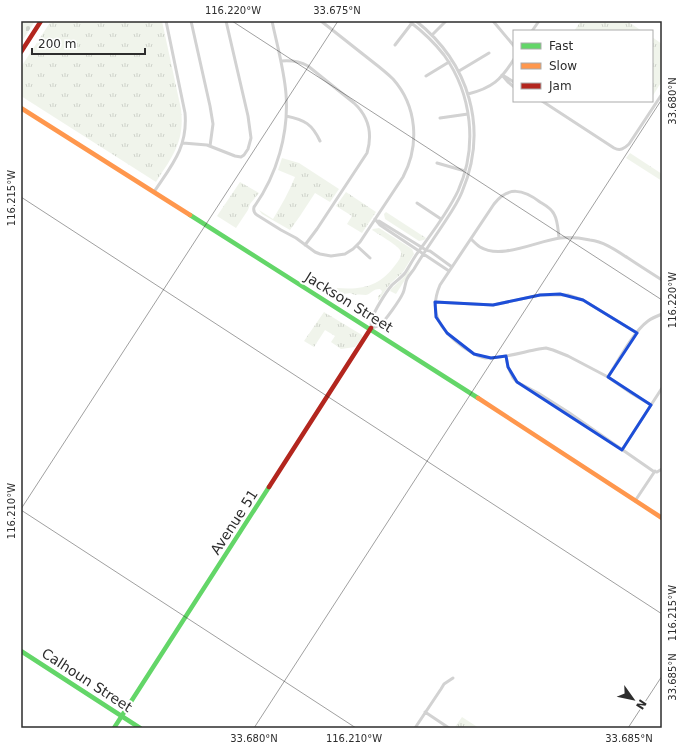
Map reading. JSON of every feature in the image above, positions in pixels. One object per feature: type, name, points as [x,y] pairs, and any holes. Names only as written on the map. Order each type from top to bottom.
[{"type":"main road","points":[[21,52],[41,21]]},
{"type":"main road","name":"Jackson Street","points":[[21,108],[244,250],[371,328],[662,518]]},
{"type":"main road","name":"Avenue 51","points":[[114,728],[371,328]]},
{"type":"main road","name":"Calhoun Street","points":[[21,651],[140,728]]},
{"type":"street","points":[[154,192],[174,161],[183,143],[186,128],[185,113],[166,21]]},
{"type":"street","points":[[191,21],[213,124],[210,146]]},
{"type":"street","points":[[183,143],[210,146],[241,157],[248,149],[251,138],[248,116],[226,21]]},
{"type":"street","points":[[272,21],[286,92],[286,116],[284,135],[277,163],[264,192],[254,207],[254,212],[316,252],[325,256],[331,256],[344,254],[357,246],[408,168],[412,157],[414,133],[413,118],[410,109],[403,93],[393,80],[388,74],[321,21]]},
{"type":"street","points":[[395,45],[411,22],[432,40],[449,62],[466,95],[469,145],[465,171],[454,197],[404,274],[392,286],[380,303],[372,319],[371,328],[380,325],[392,311],[403,293],[408,279],[455,207],[469,174],[473,156],[475,137],[473,116],[466,95],[458,71],[447,53],[432,35],[416,21]]},
{"type":"street","points":[[432,35],[446,21]]},
{"type":"street","points":[[493,21],[513,45]]},
{"type":"street","points":[[533,30],[539,21]]},
{"type":"street","points":[[458,71],[489,53]]},
{"type":"street","points":[[281,61],[295,61],[308,66],[354,103],[365,115],[368,123],[370,139],[367,153],[317,229],[305,244]]},
{"type":"street","points":[[466,95],[488,88],[502,76],[513,61]]},
{"type":"street","points":[[426,76],[449,62]]},
{"type":"street","points":[[502,76],[513,82]]},
{"type":"street","points":[[502,76],[513,86]]},
{"type":"street","points":[[544,102],[618,150],[626,148],[662,94]]},
{"type":"street","points":[[440,118],[468,114]]},
{"type":"street","points":[[286,116],[307,123],[312,127],[320,141]]},
{"type":"street","points":[[437,163],[465,171]]},
{"type":"street","points":[[559,238],[556,219],[551,210],[534,197],[525,193],[514,191],[507,192],[498,199],[440,285],[435,302],[436,317],[441,326],[458,343],[482,358],[506,356],[539,349],[553,350],[568,356],[608,377],[630,393],[651,405]]},
{"type":"street","points":[[417,203],[441,219]]},
{"type":"street","points":[[375,219],[380,225],[421,249],[430,251],[452,266]]},
{"type":"street","points":[[471,239],[480,247],[495,252],[510,250],[559,238],[575,237],[592,240],[601,242],[610,247],[662,280]]},
{"type":"street","points":[[357,246],[370,258]]},
{"type":"street","points":[[421,249],[424,254],[449,271]]},
{"type":"street","points":[[435,302],[493,305],[540,295],[568,295],[584,300],[637,333]]},
{"type":"street","points":[[608,377],[637,333],[648,322],[662,314]]},
{"type":"street","points":[[506,356],[508,367],[513,378],[518,382],[568,412],[653,471],[657,472],[662,469]]},
{"type":"street","points":[[622,450],[662,388]]},
{"type":"street","points":[[635,501],[655,471]]},
{"type":"street","points":[[415,728],[444,684],[453,678]]},
{"type":"street","points":[[425,712],[449,728]]},
{"type":"highlighted area","points":[[560,294],[583,300],[637,333],[608,377],[651,405],[622,450],[517,382],[508,367],[506,356],[491,358],[474,354],[447,333],[436,317],[435,302],[493,305],[540,295]]},
{"type":"green space","points":[[21,21],[35,21],[21,43]]},
{"type":"green space","points":[[51,21],[162,21],[181,109],[182,121],[176,148],[156,182],[21,96],[21,67]]},
{"type":"green space","points":[[581,21],[627,21],[640,30],[575,30]]},
{"type":"green space","points":[[653,38],[662,44],[662,81],[653,95]]},
{"type":"green space","points":[[630,153],[662,174],[662,181],[626,158]]},
{"type":"green space","points":[[282,158],[299,163],[339,189],[330,202],[315,193],[290,230],[262,214],[259,210],[273,219],[293,183],[295,177],[278,170]]},
{"type":"green space","points":[[240,182],[259,193],[250,204],[248,210],[236,228],[217,216]]},
{"type":"green space","points":[[346,192],[376,212],[362,233],[347,224],[352,216],[336,206]]},
{"type":"green space","points":[[386,212],[426,238],[419,241],[385,219],[384,214]]},
{"type":"green space","points":[[379,228],[412,249],[414,254],[403,272],[390,284],[378,301],[378,296],[382,291],[380,289],[366,295],[355,295],[350,293],[344,294],[340,292],[336,294],[337,288],[363,287],[377,282],[390,271],[398,261],[401,254],[400,250],[372,230]]},
{"type":"green space","points":[[411,267],[408,275],[396,294],[390,291],[404,277]]},
{"type":"green space","points":[[324,312],[362,335],[362,338],[355,347],[341,349],[331,342],[335,336],[325,330],[314,347],[304,341]]},
{"type":"green space","points":[[462,717],[479,728],[455,727]]},
{"type":"traffic: fast","points":[[190,215],[478,398]]},
{"type":"traffic: fast","points":[[114,728],[269,487]]},
{"type":"traffic: fast","points":[[21,651],[140,728]]},
{"type":"traffic: slow","points":[[21,108],[190,215]]},
{"type":"traffic: slow","points":[[478,398],[662,518]]},
{"type":"traffic: jam","points":[[21,52],[41,21]]},
{"type":"traffic: jam","points":[[269,487],[371,328]]}]
